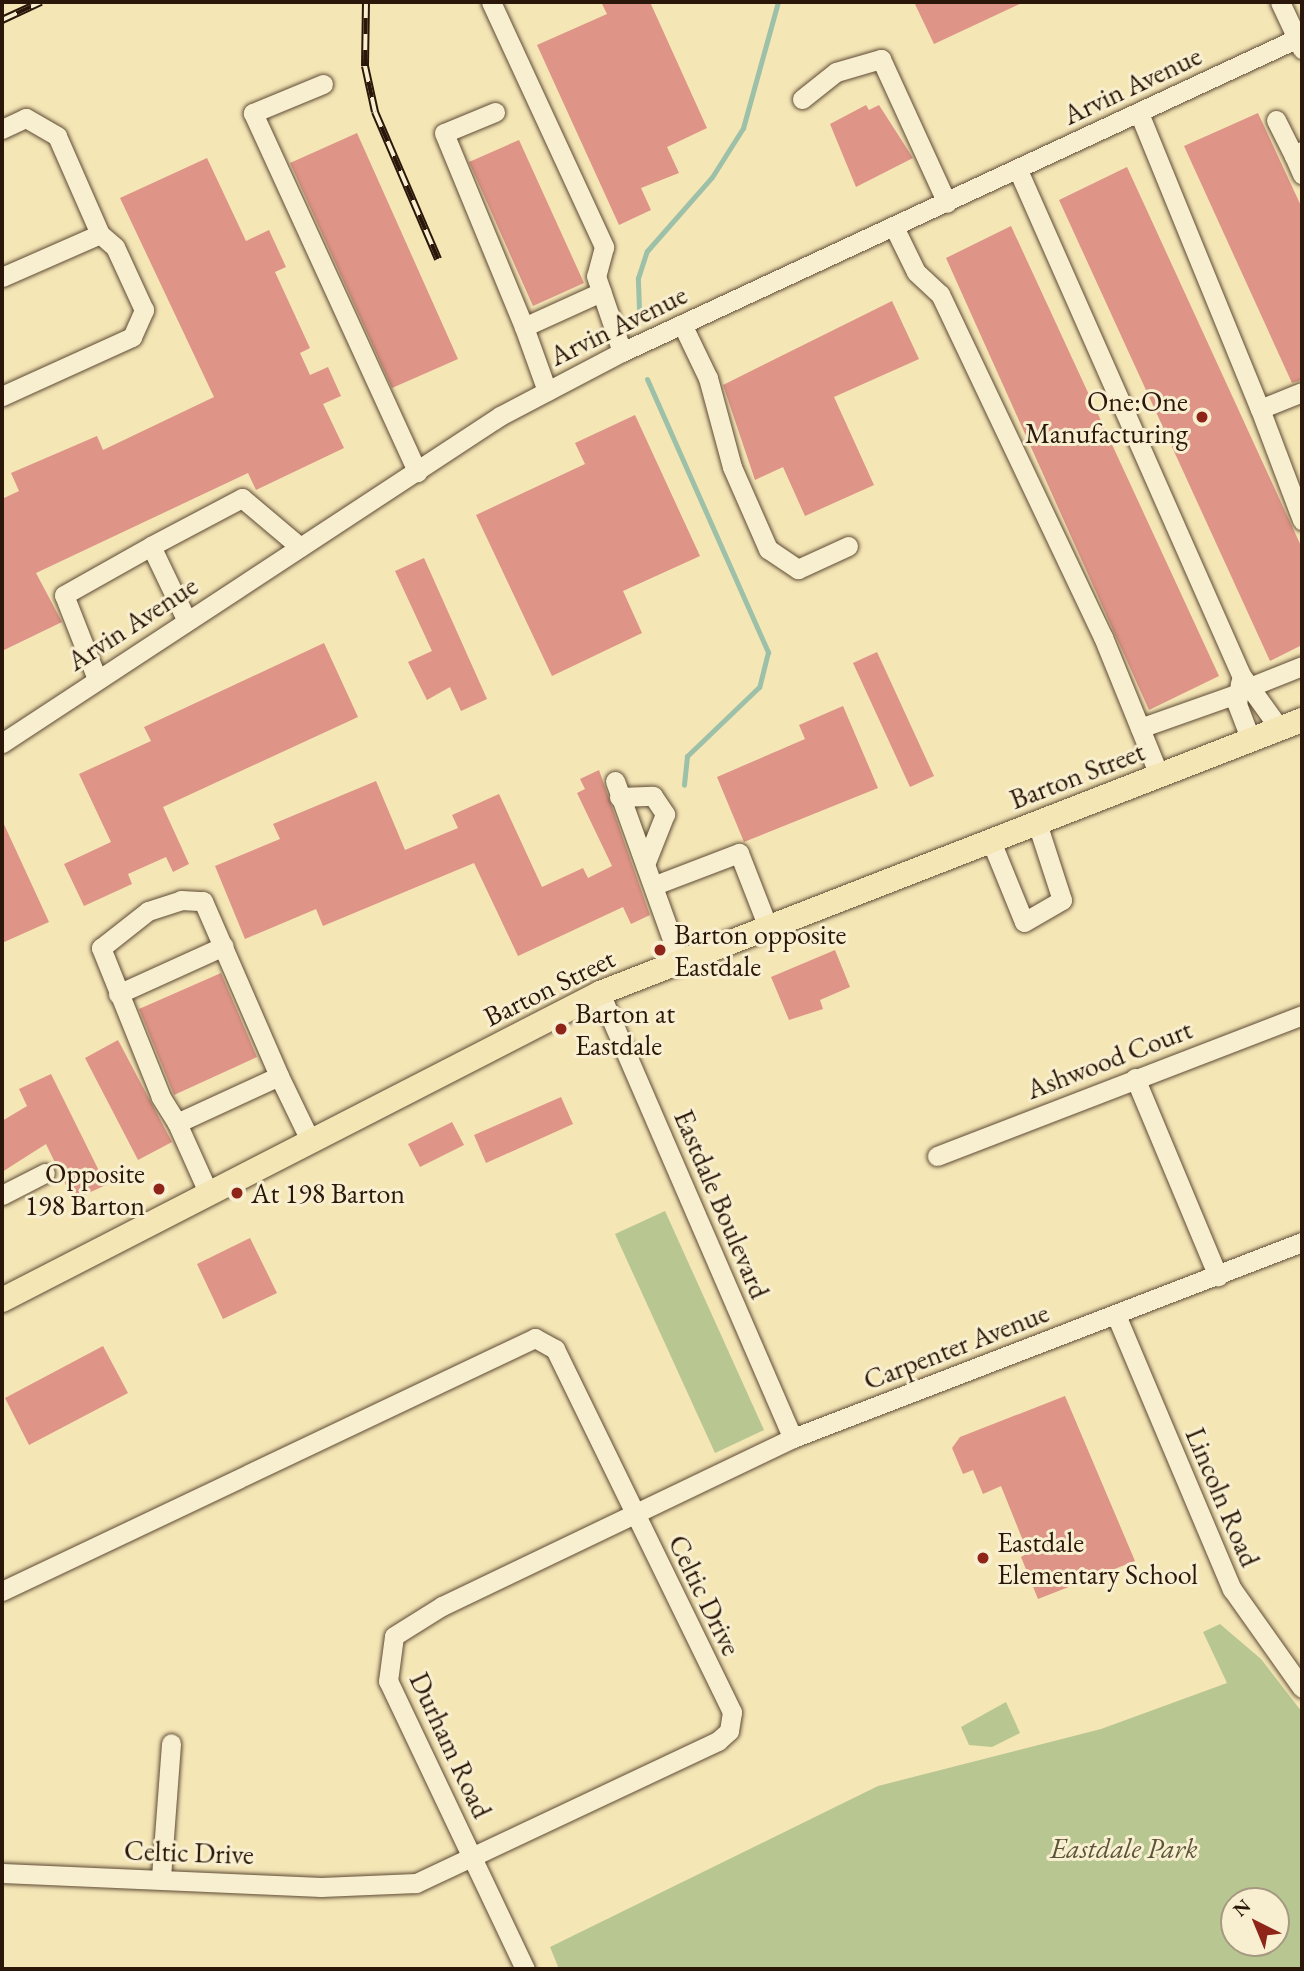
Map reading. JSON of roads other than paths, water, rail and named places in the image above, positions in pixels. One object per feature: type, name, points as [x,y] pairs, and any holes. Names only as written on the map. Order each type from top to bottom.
[{"type":"main road","name":"Barton Street","points":[[2,1300],[600,993],[767,925],[1291,725]]},
{"type":"street","points":[[491,2],[604,247],[596,276],[622,352]]},
{"type":"street","points":[[1280,2],[1301,41]]},
{"type":"street","name":"Arvin Avenue","points":[[2,743],[416,472],[547,391],[682,324],[1301,41]]},
{"type":"street","points":[[802,99],[836,72],[881,59],[947,203]]},
{"type":"street","points":[[323,84],[253,113],[416,472]]},
{"type":"street","points":[[495,111],[444,133],[524,327],[547,391]]},
{"type":"street","points":[[1139,113],[1260,409],[1302,520]]},
{"type":"street","points":[[2,129],[26,118],[57,136],[100,234],[115,247],[144,310],[132,337],[2,396]]},
{"type":"street","points":[[1276,120],[1298,153],[1302,174]]},
{"type":"street","points":[[1017,170],[1244,684],[1251,740]]},
{"type":"street","points":[[894,227],[916,272],[940,294],[1159,775]]},
{"type":"street","points":[[2,277],[100,234]]},
{"type":"street","points":[[524,327],[601,292]]},
{"type":"street","points":[[682,324],[708,378],[732,467],[768,549],[798,569],[848,546]]},
{"type":"street","points":[[1260,409],[1302,392]]},
{"type":"street","points":[[97,679],[64,595],[243,498],[300,547]]},
{"type":"street","points":[[151,546],[187,621]]},
{"type":"street","points":[[1140,729],[1244,684],[1302,666]]},
{"type":"street","points":[[1244,684],[1291,725]]},
{"type":"street","points":[[646,862],[665,814],[653,796],[617,789],[680,959]]},
{"type":"street","points":[[991,841],[1024,922],[1062,900],[1037,823]]},
{"type":"street","points":[[655,886],[739,853],[767,925]]},
{"type":"street","points":[[208,1192],[118,994],[100,948],[148,911],[181,900],[203,901],[279,1076],[310,1140]]},
{"type":"street","points":[[118,994],[224,947]]},
{"type":"street","name":"Eastdale Boulevard","points":[[600,993],[793,1437]]},
{"type":"street","name":"Ashwood Court","points":[[937,1156],[1302,1015]]},
{"type":"street","points":[[177,1123],[279,1076]]},
{"type":"street","points":[[1135,1078],[1218,1276]]},
{"type":"street","points":[[2,1195],[45,1173]]},
{"type":"street","name":"Carpenter Avenue","points":[[635,1514],[793,1437],[1302,1242]]},
{"type":"street","name":"Lincoln Road","points":[[1116,1315],[1231,1589],[1302,1688]]},
{"type":"street","name":"Celtic Drive","points":[[2,1591],[535,1338],[555,1349],[732,1712],[729,1731],[474,1860],[393,1887],[2,1873]]},
{"type":"street","name":"Durham Road","points":[[525,1969],[388,1681],[390,1643],[408,1623],[635,1514]]},
{"type":"street","points":[[161,1877],[171,1743]]},
{"type":"waterway","points":[[639,310],[638,278],[647,251],[712,177],[743,128],[778,2]]},
{"type":"waterway","points":[[647,379],[768,652],[759,687],[687,756],[684,785]]},
{"type":"railway","points":[[2,20],[41,2]]},
{"type":"railway","points":[[366,2],[365,66],[375,112],[438,259]]},
{"type":"place","name":"One:One Manufacturing","points":[[1202,417]]},
{"type":"place","name":"Barton opposite Eastdale","points":[[660,950]]},
{"type":"place","name":"Barton at Eastdale","points":[[561,1029]]},
{"type":"place","name":"Opposite 198 Barton","points":[[159,1189]]},
{"type":"place","name":"At 198 Barton","points":[[237,1193]]},
{"type":"place","name":"Eastdale Elementary School","points":[[983,1558]]},
{"type":"park label","name":"Eastdale Park","points":[[1124,1848]]}]
